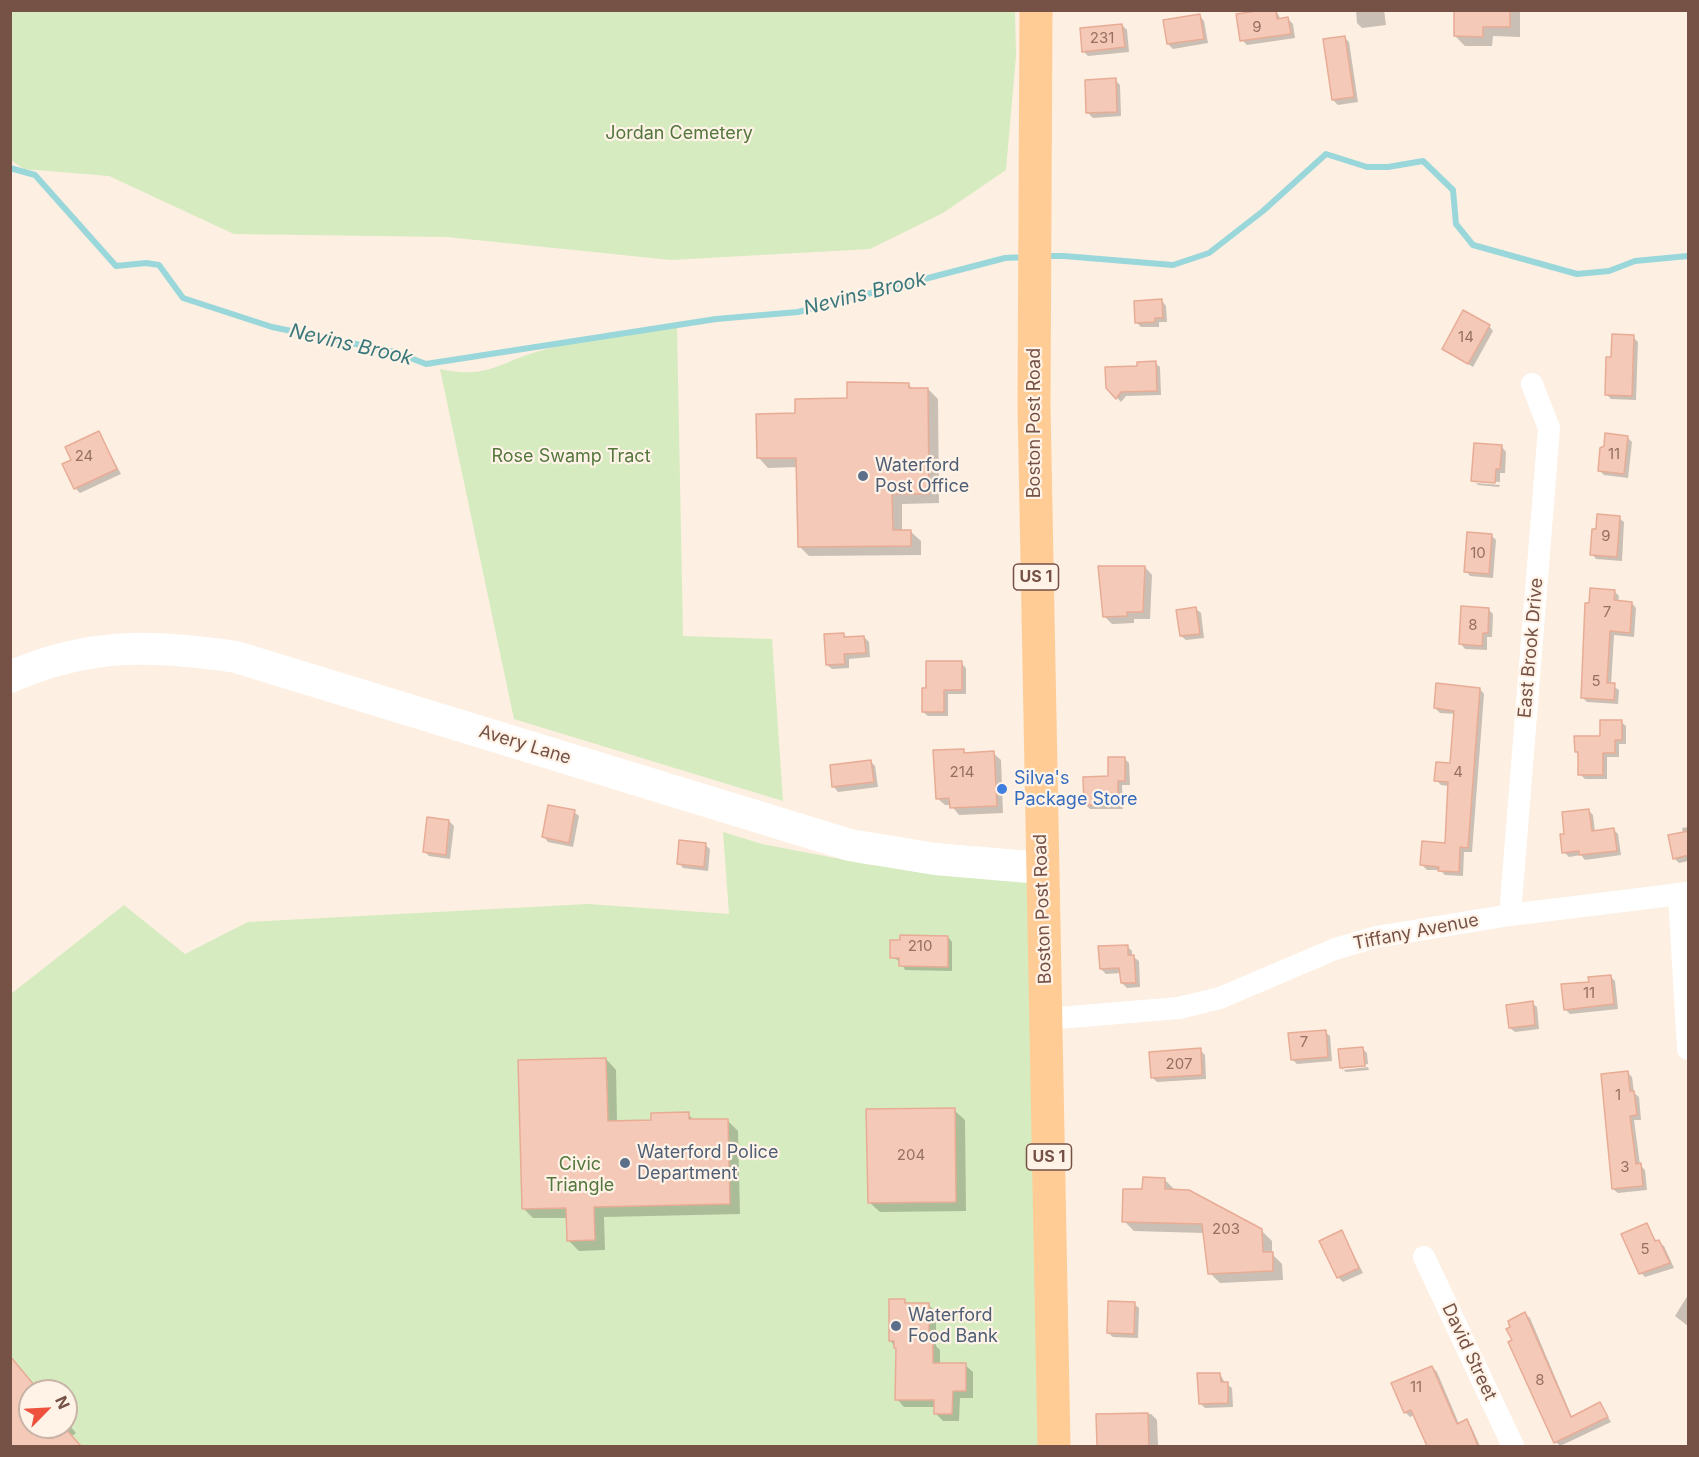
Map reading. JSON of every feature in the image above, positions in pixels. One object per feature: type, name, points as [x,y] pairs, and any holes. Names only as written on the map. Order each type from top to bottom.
[{"type":"main road","name":"Boston Post Road","points":[[1036,10],[1034,406],[1041,868],[1054,1446]]},
{"type":"street","name":"East Brook Drive","points":[[1510,915],[1549,428],[1532,384]]},
{"type":"street","name":"Avery Lane","points":[[10,677],[46,662],[109,648],[170,648],[236,657],[850,845],[935,859],[1041,868]]},
{"type":"street","name":"Tiffany Avenue","points":[[1046,1019],[1179,1008],[1220,998],[1335,949],[1376,937],[1510,915],[1684,894]]},
{"type":"street","points":[[1684,894],[1689,1049]]},
{"type":"street","name":"David Street","points":[[1424,1257],[1513,1446]]},
{"type":"green space","name":"Jordan Cemetery","points":[[10,11],[1015,11],[1016,56],[1006,170],[943,213],[870,249],[671,260],[447,237],[234,234],[109,176],[24,169],[11,160]]},
{"type":"green space","name":"Rose Swamp Tract","points":[[663,328],[677,328],[683,636],[772,639],[783,801],[514,719],[440,369],[456,372],[483,371],[528,354],[558,346]]},
{"type":"green space","name":"Civic Triangle","points":[[723,832],[762,844],[871,865],[1041,868],[1044,1446],[11,1446],[11,994],[124,905],[185,954],[248,922],[588,904],[729,914]]},
{"type":"building","points":[[1276,10],[1277,19],[1288,17],[1291,34],[1240,41],[1236,14]]},
{"type":"building","points":[[1454,10],[1510,10],[1510,27],[1483,27],[1483,37],[1454,36]]},
{"type":"building","points":[[1200,14],[1204,39],[1167,44],[1163,20]]},
{"type":"building","points":[[1122,24],[1125,47],[1082,52],[1080,28]]},
{"type":"building","points":[[1345,36],[1354,97],[1332,100],[1323,39]]},
{"type":"building","points":[[1116,78],[1117,112],[1086,113],[1085,80]]},
{"type":"building","points":[[1162,299],[1163,318],[1155,318],[1155,322],[1135,323],[1134,301]]},
{"type":"building","points":[[1463,310],[1490,325],[1468,364],[1442,349]]},
{"type":"building","points":[[1612,334],[1634,335],[1632,396],[1605,395],[1606,357],[1611,357]]},
{"type":"building","points":[[1156,361],[1157,391],[1121,392],[1116,399],[1106,388],[1105,367],[1137,366],[1137,362]]},
{"type":"building","name":"Waterford Post Office","points":[[847,382],[909,383],[909,388],[928,388],[929,494],[892,494],[893,530],[911,530],[911,546],[798,547],[796,458],[757,458],[756,414],[795,413],[795,399],[847,398]]},
{"type":"building","points":[[99,431],[117,469],[74,489],[62,464],[71,460],[65,447]]},
{"type":"building","points":[[1605,433],[1628,436],[1624,474],[1598,471],[1600,448],[1604,446]]},
{"type":"building","points":[[1474,443],[1502,445],[1500,469],[1496,469],[1495,483],[1471,481]]},
{"type":"building","points":[[1597,514],[1620,516],[1617,557],[1590,555],[1592,529],[1596,529]]},
{"type":"building","points":[[1467,532],[1492,534],[1489,574],[1464,572]]},
{"type":"building","points":[[1098,566],[1145,566],[1143,612],[1127,612],[1127,616],[1103,617]]},
{"type":"building","points":[[1590,588],[1615,590],[1614,600],[1632,602],[1630,633],[1610,631],[1607,683],[1615,683],[1614,700],[1581,698],[1585,603],[1589,603]]},
{"type":"building","points":[[1461,606],[1489,608],[1488,633],[1483,633],[1482,646],[1459,644]]},
{"type":"building","points":[[1196,607],[1200,634],[1180,636],[1176,610]]},
{"type":"building","points":[[844,633],[844,637],[864,636],[866,653],[844,654],[845,664],[826,665],[824,634]]},
{"type":"building","points":[[926,661],[962,661],[962,690],[944,690],[944,712],[922,712],[922,688],[926,688]]},
{"type":"building","points":[[1436,683],[1480,688],[1468,848],[1460,847],[1459,872],[1438,871],[1439,867],[1420,865],[1422,841],[1445,843],[1448,782],[1434,781],[1436,762],[1450,763],[1454,711],[1434,708]]},
{"type":"building","points":[[1600,720],[1622,720],[1622,740],[1615,740],[1615,753],[1603,753],[1603,775],[1578,775],[1578,752],[1575,752],[1574,736],[1600,736]]},
{"type":"building","points":[[964,749],[964,753],[994,751],[997,806],[950,808],[949,798],[936,799],[933,750]]},
{"type":"building","points":[[1108,757],[1125,757],[1125,781],[1118,781],[1118,805],[1084,805],[1083,777],[1108,776]]},
{"type":"building","points":[[871,760],[874,782],[832,787],[830,765]]},
{"type":"building","points":[[548,805],[575,810],[569,843],[542,837]]},
{"type":"building","points":[[1589,809],[1592,831],[1614,828],[1617,851],[1579,855],[1579,851],[1562,853],[1560,834],[1564,834],[1562,812]]},
{"type":"building","points":[[427,817],[449,820],[446,855],[423,852]]},
{"type":"building","points":[[1689,831],[1689,855],[1673,859],[1668,835]]},
{"type":"building","points":[[679,840],[706,843],[704,867],[677,864]]},
{"type":"building","points":[[900,935],[948,936],[948,967],[899,966],[899,958],[890,958],[890,940],[900,940]]},
{"type":"building","points":[[1128,945],[1128,955],[1134,955],[1136,983],[1121,983],[1119,968],[1100,969],[1098,946]]},
{"type":"building","points":[[1611,975],[1614,1004],[1564,1010],[1561,984],[1589,982],[1588,977]]},
{"type":"building","points":[[1533,1001],[1535,1025],[1509,1028],[1506,1005]]},
{"type":"building","points":[[1326,1030],[1328,1057],[1291,1060],[1288,1033]]},
{"type":"building","points":[[1363,1047],[1365,1066],[1340,1068],[1338,1049]]},
{"type":"building","points":[[1201,1048],[1202,1075],[1151,1078],[1149,1052]]},
{"type":"building","name":"Waterford Police Department","points":[[606,1058],[608,1121],[651,1120],[651,1113],[689,1112],[689,1119],[728,1119],[730,1204],[594,1207],[595,1240],[567,1241],[566,1208],[522,1209],[518,1060]]},
{"type":"building","points":[[1628,1071],[1630,1091],[1634,1091],[1637,1115],[1630,1116],[1636,1164],[1641,1163],[1643,1186],[1612,1189],[1601,1074]]},
{"type":"building","points":[[955,1108],[956,1202],[868,1203],[866,1109]]},
{"type":"building","points":[[1143,1177],[1165,1178],[1165,1189],[1189,1190],[1262,1229],[1263,1252],[1273,1252],[1273,1271],[1208,1274],[1202,1224],[1122,1222],[1123,1189],[1142,1189]]},
{"type":"building","points":[[1647,1223],[1655,1241],[1659,1240],[1670,1263],[1639,1274],[1621,1234]]},
{"type":"building","points":[[1342,1230],[1359,1268],[1337,1278],[1319,1241]]},
{"type":"building","points":[[889,1299],[905,1299],[905,1303],[929,1303],[929,1341],[933,1341],[933,1363],[966,1363],[966,1391],[953,1391],[952,1414],[934,1414],[934,1400],[895,1400],[896,1348],[894,1348],[894,1341],[889,1341]]},
{"type":"building","points":[[1108,1301],[1135,1302],[1134,1334],[1107,1333]]},
{"type":"building","points":[[1525,1312],[1571,1417],[1600,1402],[1608,1417],[1554,1443],[1508,1342],[1512,1340],[1506,1329],[1510,1327],[1508,1321]]},
{"type":"building","points":[[10,1356],[29,1379],[18,1379],[18,1439],[75,1439],[81,1446],[10,1446]]},
{"type":"building","points":[[1432,1366],[1457,1424],[1467,1419],[1478,1446],[1427,1446],[1411,1410],[1404,1413],[1391,1383]]},
{"type":"building","points":[[1197,1373],[1220,1373],[1221,1382],[1228,1382],[1228,1403],[1199,1404]]},
{"type":"building","points":[[1148,1413],[1149,1446],[1097,1446],[1096,1414]]},
{"type":"waterway","name":"Nevins Brook","points":[[1045,256],[1173,265],[1209,253],[1263,211],[1326,154],[1367,167],[1388,167],[1423,161],[1453,190],[1456,224],[1473,245],[1577,274],[1609,271],[1635,261],[1688,256]]},
{"type":"waterway","name":"Nevins Brook","points":[[10,168],[35,175],[116,266],[146,263],[159,265],[183,298],[272,327],[395,352],[426,364],[716,319],[798,312],[1005,258],[1026,257]]},
{"type":"place","name":"Waterford Post Office","points":[[863,476]]},
{"type":"place","name":"Silva's Package Store","points":[[1002,789]]},
{"type":"place","name":"Waterford Police Department","points":[[625,1163]]},
{"type":"place","name":"Waterford Food Bank","points":[[896,1326]]}]
